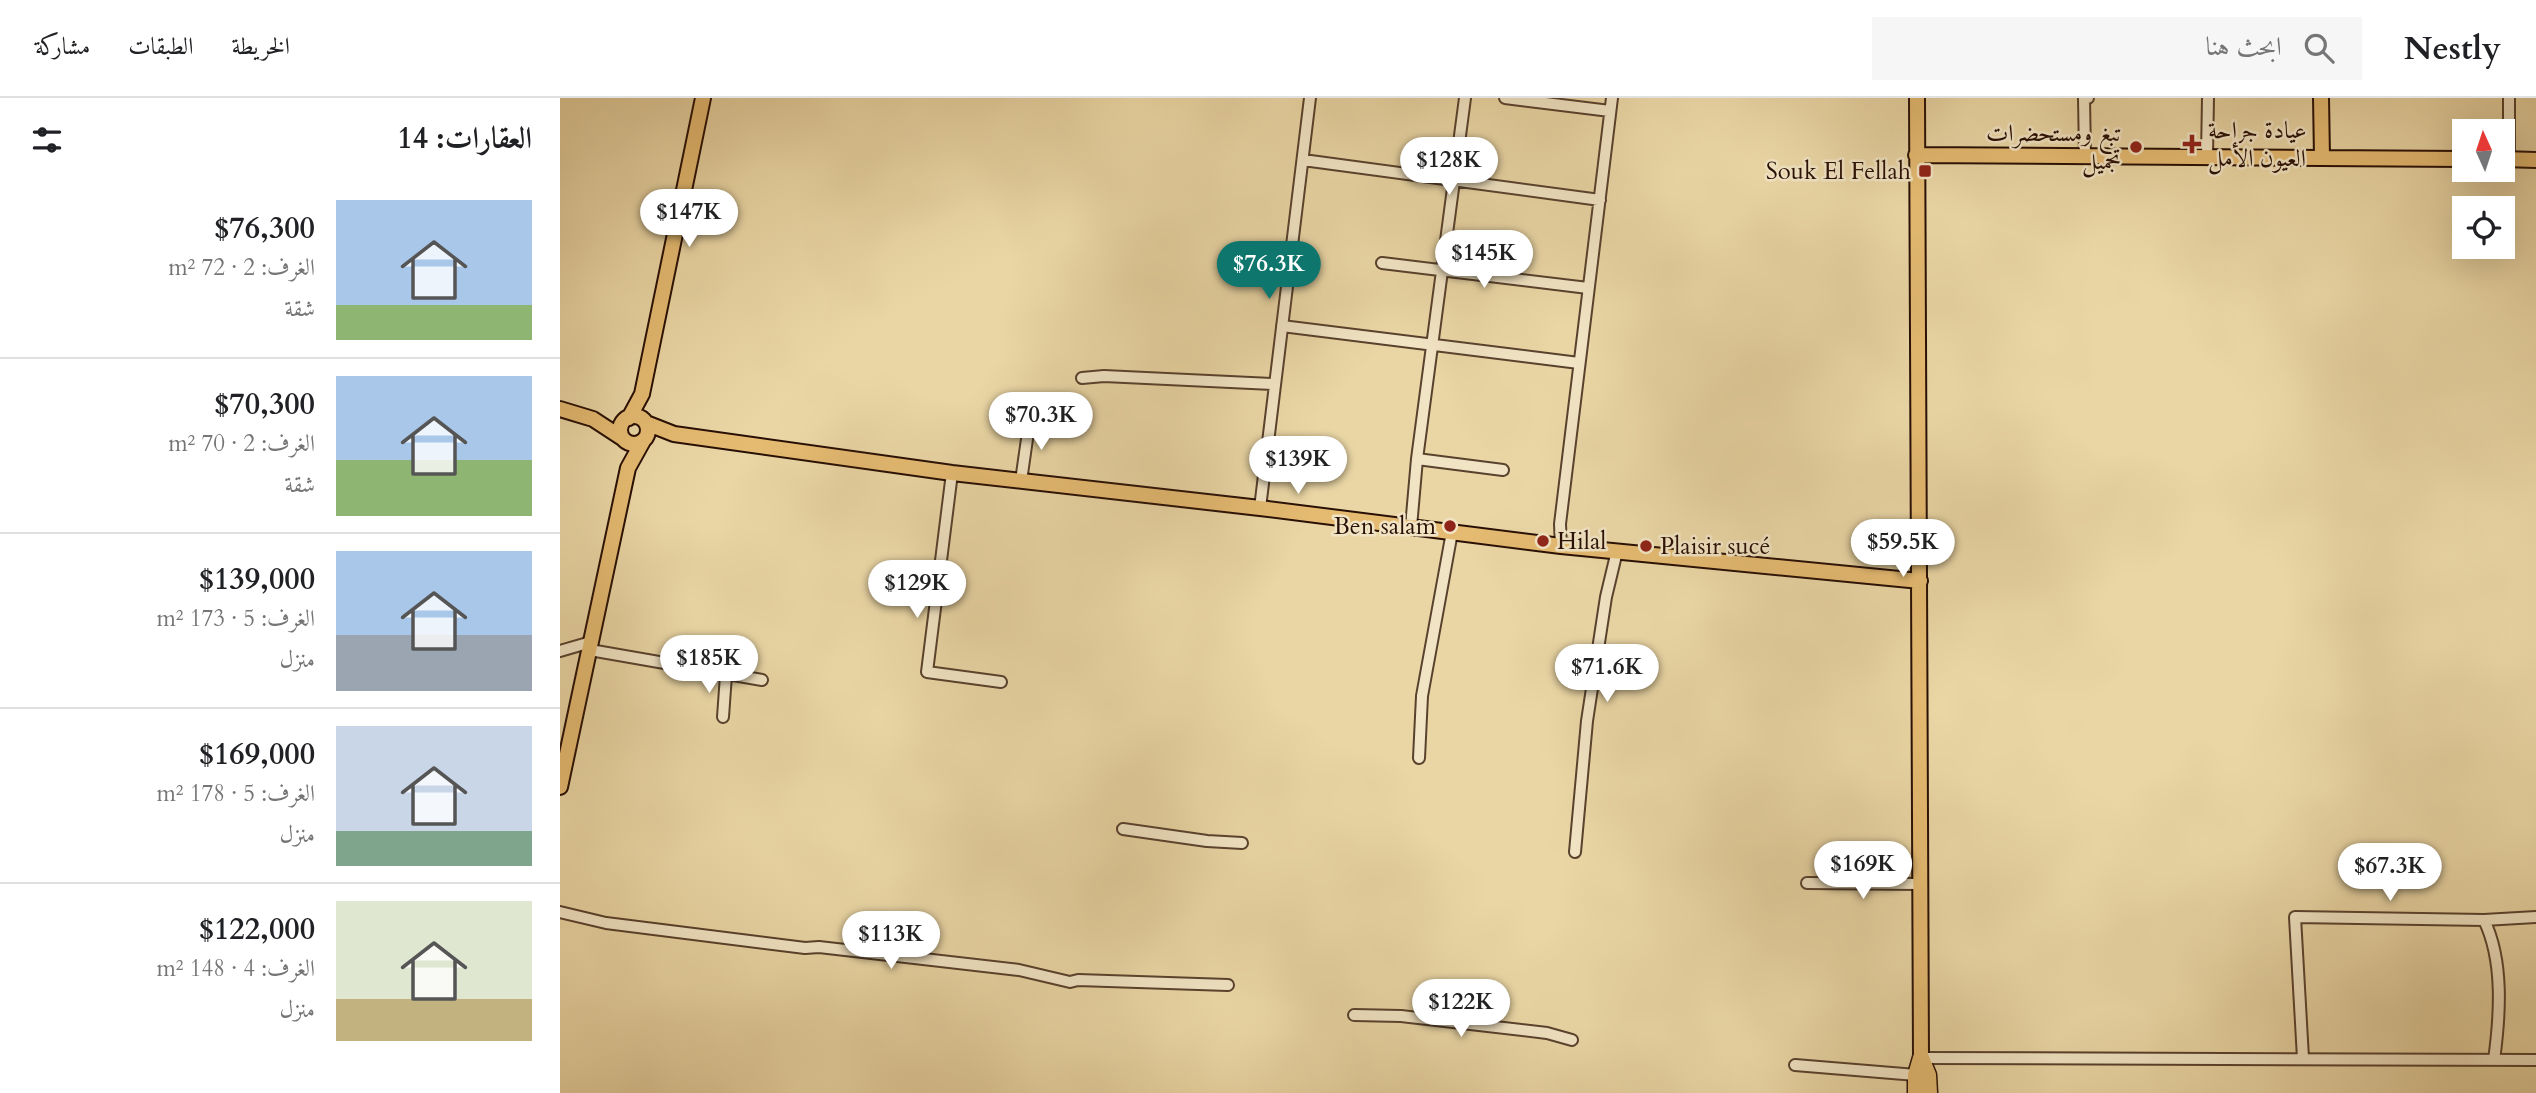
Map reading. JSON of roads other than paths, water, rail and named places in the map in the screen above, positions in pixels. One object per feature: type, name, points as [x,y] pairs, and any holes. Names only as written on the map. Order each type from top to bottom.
[{"type":"highway","points":[[1916,1093],[1916,1074],[1921,1058]]},
{"type":"highway","points":[[1921,1058],[1928,1075],[1929,1093]]},
{"type":"main road","points":[[560,787],[565,737],[591,646],[628,468],[648,432],[642,394],[703,98]]},
{"type":"main road","points":[[1917,98],[1921,1058]]},
{"type":"main road","points":[[2321,98],[2322,157]]},
{"type":"main road","points":[[1916,155],[2452,159]]},
{"type":"main road","points":[[2515,159],[2536,160]]},
{"type":"main road","points":[[628,468],[621,427],[642,394]]},
{"type":"main road","points":[[560,409],[586,416],[631,444],[649,436],[674,434],[953,473],[1561,546],[1920,581]]},
{"type":"main road","points":[[586,416],[638,417],[645,423],[674,434]]},
{"type":"street","points":[[1260,508],[1310,98]]},
{"type":"street","points":[[1411,527],[1417,459],[1465,98]]},
{"type":"street","points":[[1505,98],[1610,111]]},
{"type":"street","points":[[1561,546],[1560,524],[1578,363],[1612,98]]},
{"type":"street","points":[[2085,155],[2084,98],[2088,98]]},
{"type":"street","points":[[2207,156],[2208,98]]},
{"type":"street","points":[[2507,119],[2508,98]]},
{"type":"street","points":[[1303,160],[1600,200]]},
{"type":"street","points":[[1382,263],[1588,288]]},
{"type":"street","points":[[1282,326],[1578,363]]},
{"type":"street","points":[[1082,378],[1104,376],[1274,384]]},
{"type":"street","points":[[1021,481],[1030,418]]},
{"type":"street","points":[[1417,459],[1503,470]]},
{"type":"street","points":[[953,473],[927,672],[1001,682]]},
{"type":"street","points":[[1419,758],[1422,696],[1452,532]]},
{"type":"street","points":[[1575,852],[1587,721],[1606,597],[1617,551]]},
{"type":"street","points":[[560,651],[591,646],[726,675],[762,680]]},
{"type":"street","points":[[723,717],[726,675]]},
{"type":"street","points":[[1123,829],[1207,841],[1242,843]]},
{"type":"street","points":[[1807,883],[1919,884]]},
{"type":"street","points":[[560,912],[606,923],[1019,970],[1070,982],[1078,980],[1228,985]]},
{"type":"street","points":[[2303,1058],[2295,916],[2484,920],[2536,917]]},
{"type":"street","points":[[2484,920],[2490,934],[2498,981],[2494,1060]]},
{"type":"street","points":[[1354,1015],[1401,1016],[1548,1033],[1572,1040]]},
{"type":"street","points":[[1921,1058],[2536,1060]]},
{"type":"street","points":[[1795,1065],[1916,1074]]},
{"type":"place","name":"عيادة جراحة العيون الأمل","points":[[2192,144]]},
{"type":"place","name":"تبغ ومستحضرات تجميل","points":[[2136,147]]},
{"type":"place","name":"Souk El Fellah","points":[[1925,171]]},
{"type":"place","name":"Ben salam","points":[[1450,526]]},
{"type":"place","name":"Hilal","points":[[1543,541]]},
{"type":"place","name":"Plaisir sucé","points":[[1646,546]]}]
